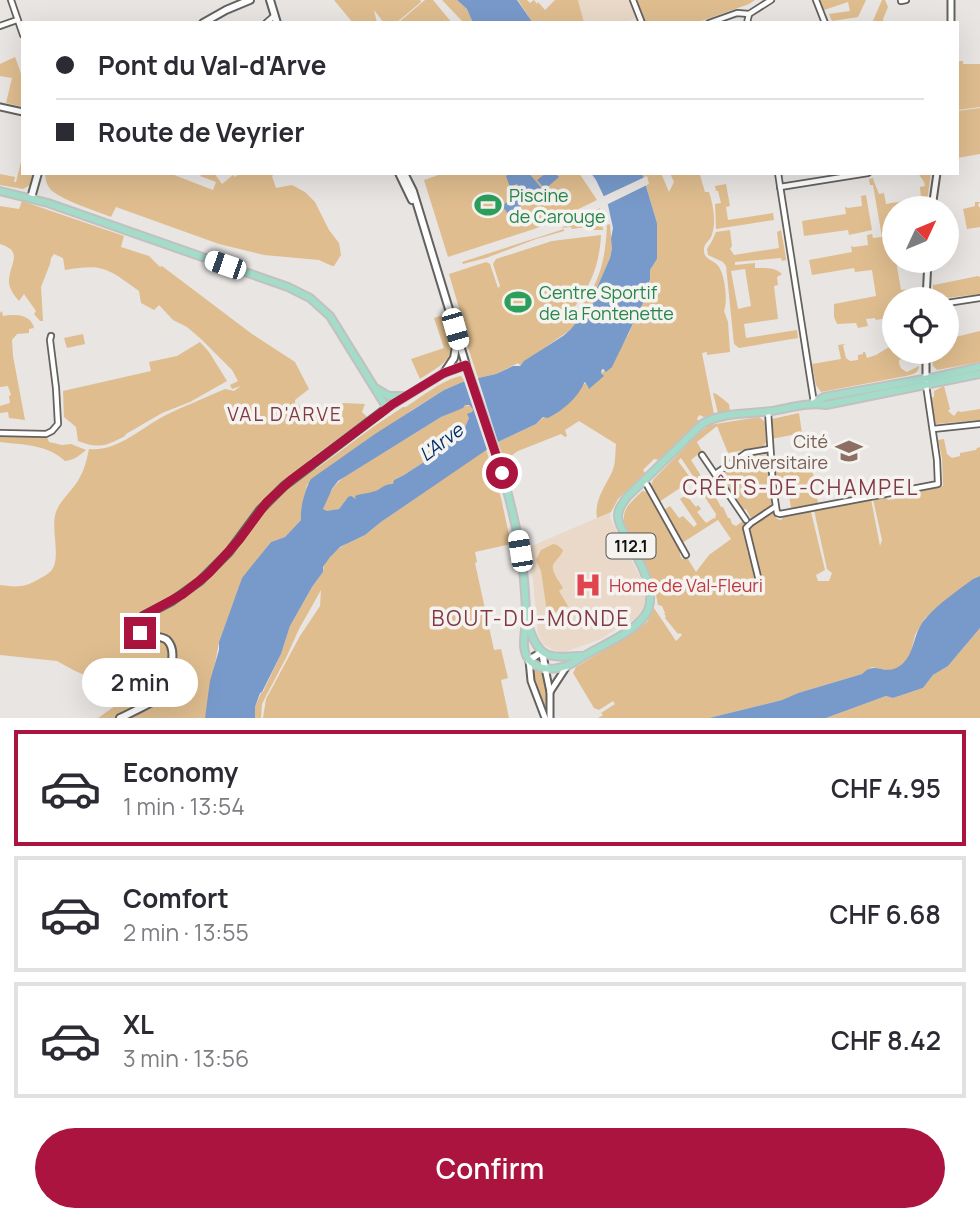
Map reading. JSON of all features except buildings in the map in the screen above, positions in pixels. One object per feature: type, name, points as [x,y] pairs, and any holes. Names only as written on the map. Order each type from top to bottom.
[{"type":"main road","points":[[206,21],[234,3],[250,0]]},
{"type":"main road","points":[[270,0],[276,20]]},
{"type":"main road","points":[[31,198],[37,175]]},
{"type":"main road","points":[[403,175],[413,191],[516,528],[524,578],[524,645],[529,660],[545,668]]},
{"type":"main road","points":[[0,191],[31,198],[161,242],[302,294],[330,316],[387,408]]},
{"type":"main road","points":[[444,373],[455,354],[455,329]]},
{"type":"main road","points":[[120,718],[162,695],[168,687],[172,673],[173,656],[170,644],[163,638],[141,634],[137,628],[139,619],[200,581],[229,552],[260,510],[284,486],[387,408],[444,373],[466,365]]},
{"type":"main road","name":"112.1","points":[[545,668],[567,666],[635,626],[645,616],[650,595],[646,577],[618,519],[619,508],[705,421],[814,403],[826,405],[980,367]]},
{"type":"main road","name":"112.1","points":[[926,382],[980,374]]},
{"type":"main road","points":[[376,388],[390,396],[409,394]]},
{"type":"main road","points":[[526,620],[533,640],[542,652],[545,668]]},
{"type":"main road","points":[[542,652],[556,657],[582,656]]},
{"type":"main road","points":[[529,660],[542,652]]},
{"type":"street","points":[[11,0],[21,30]]},
{"type":"street","points":[[633,0],[641,21]]},
{"type":"street","points":[[748,21],[750,14],[771,0]]},
{"type":"street","points":[[816,0],[824,21]]},
{"type":"street","points":[[951,0],[951,21]]},
{"type":"street","points":[[715,21],[737,13],[750,14]]},
{"type":"street","points":[[0,26],[17,20]]},
{"type":"street","points":[[0,107],[21,112]]},
{"type":"street","points":[[778,175],[814,403]]},
{"type":"street","points":[[780,187],[855,175]]},
{"type":"street","points":[[934,196],[937,175]]},
{"type":"street","points":[[959,301],[980,298]]},
{"type":"street","points":[[0,433],[46,434],[58,424],[51,336]]},
{"type":"street","points":[[768,411],[777,514],[938,484],[926,364]]},
{"type":"street","points":[[933,429],[980,424]]},
{"type":"street","points":[[715,474],[746,453],[771,449]]},
{"type":"street","points":[[702,455],[746,520]]},
{"type":"street","points":[[644,482],[686,555]]},
{"type":"street","points":[[758,581],[746,528],[775,507]]},
{"type":"street","points":[[529,660],[531,681],[547,718]]},
{"type":"street","points":[[550,692],[567,666]]},
{"type":"street","points":[[545,668],[550,692],[547,718]]},
{"type":"shaded area","points":[[334,0],[421,2],[398,21],[382,21],[374,10],[377,21],[351,21]]},
{"type":"shaded area","points":[[425,0],[433,0],[450,21],[400,21]]},
{"type":"shaded area","points":[[442,0],[457,0],[467,9],[472,21],[462,21]]},
{"type":"shaded area","points":[[518,0],[527,0],[530,3],[534,0],[545,10],[555,0],[578,0],[583,21],[532,21]]},
{"type":"shaded area","points":[[578,0],[630,0],[637,18],[629,21],[583,21]]},
{"type":"shaded area","points":[[636,0],[755,0],[702,21],[643,21]]},
{"type":"shaded area","points":[[820,0],[866,0],[858,17],[832,21],[829,14],[850,11],[848,2],[824,10]]},
{"type":"shaded area","points":[[882,0],[885,0],[888,7],[884,21],[873,21]]},
{"type":"shaded area","points":[[15,57],[21,76],[21,107],[6,103],[12,78],[0,76],[0,64]]},
{"type":"shaded area","points":[[959,61],[963,61],[963,64],[980,64],[980,107],[959,110]]},
{"type":"shaded area","points":[[980,108],[980,154],[959,158],[959,111]]},
{"type":"shaded area","points":[[21,162],[21,175],[32,175],[30,185],[23,189],[0,185],[0,174],[15,177],[16,182]]},
{"type":"shaded area","points":[[45,175],[174,175],[213,190],[216,182],[200,176],[215,175],[222,184],[233,175],[273,175],[276,188],[292,185],[315,202],[339,243],[341,255],[332,266],[319,260],[264,255],[219,244],[116,207],[111,217],[58,195],[48,185]]},
{"type":"shaded area","points":[[438,175],[507,175],[517,184],[544,191],[531,175],[544,175],[538,180],[558,175],[580,175],[597,200],[534,229],[448,257],[424,180]]},
{"type":"shaded area","points":[[643,175],[662,175],[669,192],[674,182],[671,175],[700,175],[705,192],[709,192],[714,220],[713,232],[704,251],[719,267],[723,276],[726,295],[724,311],[728,322],[730,352],[707,355],[707,352],[702,353],[714,414],[704,417],[699,415],[699,421],[660,460],[654,459],[643,470],[645,473],[618,499],[611,512],[597,518],[599,499],[614,466],[616,444],[579,421],[565,430],[567,436],[561,434],[518,451],[508,458],[516,480],[511,481],[498,442],[536,424],[583,383],[588,388],[603,376],[601,373],[606,372],[643,303],[650,270],[657,259],[657,223]]},
{"type":"shaded area","points":[[919,175],[931,175],[928,196],[921,196],[920,187],[925,186]]},
{"type":"shaded area","points":[[873,178],[879,194],[884,193],[882,237],[873,185],[870,185],[869,179]]},
{"type":"shaded area","points":[[726,184],[730,206],[726,207],[728,220],[773,213],[774,220],[716,229],[715,204],[721,203],[715,186]]},
{"type":"shaded area","points":[[866,195],[872,230],[849,235],[848,230],[804,236],[802,221],[846,214],[845,207],[862,206],[861,196]]},
{"type":"shaded area","points":[[22,201],[124,236],[121,247],[149,256],[160,267],[252,334],[295,362],[309,389],[295,400],[304,417],[344,403],[365,404],[362,412],[367,417],[308,461],[316,469],[373,427],[440,384],[461,376],[465,381],[444,390],[412,410],[307,485],[301,520],[285,537],[271,542],[242,579],[219,642],[205,718],[98,718],[135,692],[142,680],[128,677],[89,677],[57,661],[0,655],[0,585],[24,586],[51,571],[56,559],[56,512],[78,480],[89,449],[119,443],[172,412],[225,389],[234,391],[241,386],[232,389],[230,385],[238,381],[232,370],[187,327],[173,320],[159,305],[154,310],[141,303],[139,291],[105,270],[89,267],[65,270],[63,258],[54,254],[41,287],[43,321],[40,321],[24,294],[19,301],[11,290],[9,279],[14,258],[11,250],[0,244],[0,206],[19,209]]},
{"type":"shaded area","points":[[975,202],[980,202],[980,227],[967,229],[963,209],[975,206]]},
{"type":"shaded area","points":[[600,208],[603,230],[593,230],[590,214]]},
{"type":"shaded area","points":[[589,215],[590,230],[586,227],[561,228]]},
{"type":"shaded area","points":[[610,224],[610,258],[595,292],[593,304],[570,330],[520,365],[518,363],[496,374],[478,378],[461,326],[464,325],[449,274],[486,262],[490,264],[498,288],[500,286],[493,264],[496,259],[552,241],[601,235],[595,270],[586,290],[566,319],[567,323],[586,300],[597,278],[604,254],[607,225]]},
{"type":"shaded area","points":[[564,229],[486,258],[463,264],[462,262]]},
{"type":"shaded area","points":[[730,230],[730,249],[734,255],[779,248],[777,232],[781,230],[786,260],[782,261],[781,258],[735,262],[735,265],[755,263],[755,268],[773,269],[782,274],[777,277],[778,285],[774,286],[778,319],[744,324],[746,338],[797,330],[798,338],[739,348],[734,344],[726,266],[708,255],[707,249],[716,232]],"holes":[[[745,269],[751,306],[738,309],[731,271]]]},
{"type":"shaded area","points":[[872,234],[873,238],[882,237],[882,273],[898,273],[900,287],[882,287],[882,319],[866,319],[868,326],[858,328],[856,323],[837,324],[834,304],[876,296],[872,270],[855,272],[854,268],[812,275],[809,260],[852,252],[851,246],[868,245],[867,235]]},
{"type":"shaded area","points":[[978,276],[980,294],[959,296],[959,287],[933,287]]},
{"type":"shaded area","points":[[2,311],[3,316],[17,315],[30,320],[34,328],[29,329],[29,333],[17,334],[12,340],[25,420],[9,418],[8,412],[0,413],[0,406],[10,403],[11,395],[8,386],[0,387]]},
{"type":"shaded area","points":[[443,315],[450,339],[450,354],[441,365],[420,379],[411,359],[444,348],[434,318]]},
{"type":"shaded area","points":[[980,331],[980,362],[937,370],[933,364],[959,364],[959,336]]},
{"type":"shaded area","points":[[83,334],[85,344],[67,348],[64,338]]},
{"type":"shaded area","points":[[200,342],[227,381],[190,402],[162,413],[113,442],[97,446],[78,441],[76,427],[64,417],[63,391],[151,371],[149,362],[177,356]]},
{"type":"shaded area","points":[[845,344],[843,346],[846,358],[850,361],[858,360],[858,355],[863,352],[867,358],[882,351],[882,364],[900,364],[907,372],[919,366],[918,371],[906,376],[821,392],[816,385],[812,364],[841,359],[838,345]]},
{"type":"shaded area","points":[[944,386],[950,409],[948,411],[954,416],[958,411],[980,409],[980,420],[936,424],[930,398],[934,397],[934,391]]},
{"type":"shaded area","points":[[713,393],[729,404],[730,411],[718,413]]},
{"type":"shaded area","points":[[465,405],[473,409],[462,434],[444,449],[394,480],[394,484],[356,499],[348,497],[339,509],[327,512],[323,509],[331,491],[345,476]]},
{"type":"shaded area","points":[[799,413],[802,433],[771,439],[772,419]]},
{"type":"shaded area","points":[[759,417],[765,422],[766,442],[763,447],[728,453],[717,426],[697,442],[702,451],[691,460],[703,479],[697,482],[681,458],[678,461],[692,480],[659,502],[652,489],[653,480],[697,435],[709,425]]},
{"type":"shaded area","points":[[0,434],[47,437],[49,442],[71,444],[86,450],[65,461],[43,448],[0,442]]},
{"type":"shaded area","points":[[944,439],[947,454],[952,458],[980,447],[980,576],[925,618],[915,635],[910,656],[895,670],[872,667],[862,674],[782,700],[709,718],[598,718],[615,704],[613,701],[599,710],[594,708],[573,673],[576,667],[637,630],[647,622],[654,608],[676,641],[682,635],[678,634],[665,618],[662,606],[658,605],[649,574],[625,526],[625,511],[642,491],[648,492],[680,550],[682,559],[688,559],[696,572],[709,555],[731,539],[718,520],[682,543],[664,510],[670,506],[679,518],[683,516],[694,527],[697,524],[680,499],[686,495],[701,509],[697,512],[706,523],[715,519],[716,514],[697,485],[704,481],[732,524],[736,526],[743,521],[749,555],[750,526],[770,512],[774,512],[777,519],[781,520],[785,515],[809,511],[825,570],[816,575],[818,581],[829,581],[832,573],[827,569],[814,510],[871,499],[880,546],[882,540],[873,499],[885,496],[888,500],[895,499],[895,495],[943,486],[938,440]]},
{"type":"shaded area","points":[[486,449],[511,544],[475,552],[475,563],[494,650],[501,649],[508,678],[501,680],[509,718],[263,718],[266,699],[300,636],[320,606],[321,590],[262,704],[261,718],[255,718],[255,707],[281,654],[290,626],[323,572],[327,559],[337,549],[363,536]]},
{"type":"shaded area","points":[[769,454],[772,502],[770,508],[752,520],[725,482],[728,479],[723,470],[725,468],[728,471],[738,465],[737,462],[747,455]]},
{"type":"shaded area","points":[[784,460],[787,471],[812,467],[818,503],[791,508],[787,484],[776,486],[773,462]]},
{"type":"shaded area","name":"Home de Val-Fleuri","points":[[611,512],[610,518],[645,591],[642,610],[637,617],[621,627],[616,627],[601,639],[564,652],[553,650],[543,644],[538,634],[527,548]]},
{"type":"shaded area","points":[[553,544],[563,550],[553,568],[563,588],[559,591],[568,606],[551,615],[547,612],[541,571],[536,560],[541,550]]},
{"type":"shaded area","points":[[980,628],[980,718],[826,718],[886,696],[893,698],[923,688],[933,675],[948,666]]},
{"type":"shaded area","points":[[533,668],[544,672],[547,717],[532,679]]},
{"type":"water","points":[[457,0],[517,0],[532,21],[472,21],[467,9]]},
{"type":"water","points":[[531,175],[546,191],[533,203],[517,184],[510,187],[506,176]]},
{"type":"water","points":[[543,175],[559,177],[545,189],[537,180]]},
{"type":"water","points":[[592,175],[643,175],[657,223],[657,259],[650,270],[643,303],[612,367],[606,372],[602,369],[604,376],[589,389],[585,382],[574,399],[559,412],[548,418],[543,417],[536,424],[498,442],[365,535],[340,547],[323,567],[323,572],[290,626],[281,654],[260,693],[255,707],[255,718],[205,718],[219,642],[242,578],[271,542],[285,537],[301,520],[303,499],[311,479],[444,390],[465,381],[520,366],[570,330],[593,304],[595,292],[610,258],[613,228],[608,205]],"holes":[[[465,405],[473,409],[467,414],[469,418],[462,434],[444,449],[394,480],[393,484],[355,496],[356,499],[348,497],[339,509],[323,509],[338,481],[441,417]]]},
{"type":"water","points":[[517,194],[524,203],[509,215],[502,206]]},
{"type":"water","points":[[980,576],[980,628],[948,666],[933,675],[923,688],[893,698],[886,696],[826,718],[709,718],[782,700],[862,674],[872,668],[895,669],[906,660],[926,618],[948,597]]},
{"type":"pier","points":[[647,176],[649,184],[604,206],[600,198]]},
{"type":"pier","points":[[477,375],[499,445],[488,453],[463,378]]},
{"type":"place","name":"Piscine de Carouge","points":[[488,205]]},
{"type":"place","name":"Centre Sportif de la Fontenette","points":[[518,302]]},
{"type":"place","name":"Cité Universitaire","points":[[849,451]]},
{"type":"place","name":"Home de Val-Fleuri","points":[[588,585]]},
{"type":"district","name":"VAL D'ARVE","points":[[285,414]]},
{"type":"district","name":"CRÊTS-DE-CHAMPEL","points":[[801,487]]},
{"type":"district","name":"BOUT-DU-MONDE","points":[[531,618]]},
{"type":"route","points":[[140,633],[137,626],[141,617],[183,594],[209,573],[239,540],[260,510],[284,486],[387,408],[444,373],[466,365],[502,473]]},
{"type":"water label","name":"L'Arve","points":[[441,442]]}]
